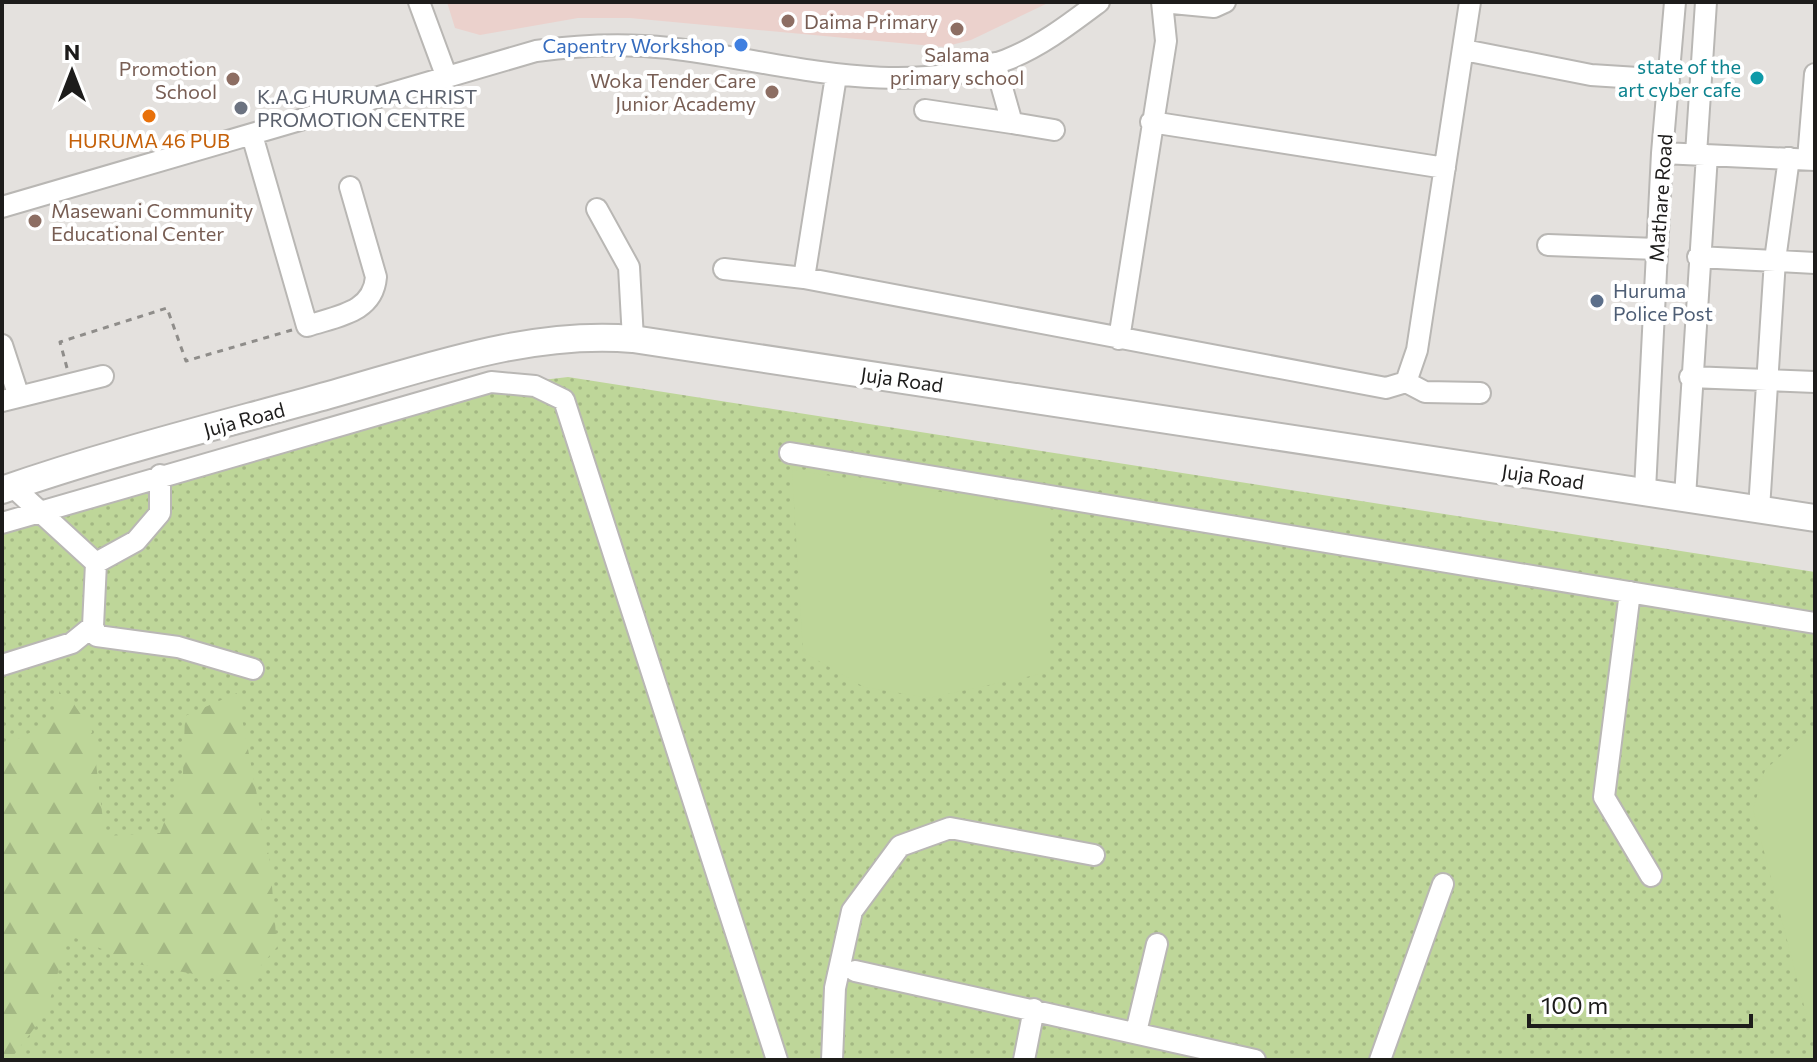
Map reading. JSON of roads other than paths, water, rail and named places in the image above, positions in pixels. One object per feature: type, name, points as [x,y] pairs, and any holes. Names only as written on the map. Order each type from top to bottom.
[{"type":"main road","name":"Juja Road","points":[[7,488],[510,346],[586,336],[633,339],[1815,518]]},
{"type":"street","points":[[419,2],[446,75]]},
{"type":"street","points":[[2,207],[536,51],[596,43],[668,48],[836,76],[889,79],[961,73],[995,63],[1067,26],[1099,2]]},
{"type":"street","points":[[1119,339],[1166,41],[1162,2],[1214,7],[1225,2]]},
{"type":"street","points":[[1406,382],[1417,350],[1470,2]]},
{"type":"street","name":"Mathare Road","points":[[1645,490],[1662,153],[1675,2]]},
{"type":"street","points":[[1685,497],[1698,257],[1706,2]]},
{"type":"street","points":[[1464,50],[1591,75],[1669,80]]},
{"type":"street","points":[[995,63],[1012,123]]},
{"type":"street","points":[[1759,509],[1775,260],[1804,159],[1815,74]]},
{"type":"street","points":[[804,278],[836,76]]},
{"type":"street","points":[[925,110],[1054,130]]},
{"type":"street","points":[[1151,122],[1445,168]]},
{"type":"street","points":[[252,135],[307,326],[360,309],[375,291],[376,277],[350,187]]},
{"type":"street","points":[[1662,153],[1804,159]]},
{"type":"street","points":[[597,209],[629,267],[633,339]]},
{"type":"street","points":[[1548,245],[1657,249]]},
{"type":"street","points":[[1698,257],[1815,263]]},
{"type":"street","points":[[724,269],[804,278],[1386,388],[1406,382],[1425,392],[1480,393]]},
{"type":"street","points":[[2,345],[10,398],[103,376]]},
{"type":"street","points":[[1690,377],[1815,382]]},
{"type":"street","points":[[2,523],[38,510],[491,382],[535,386],[564,400],[777,1060]]},
{"type":"street","points":[[790,453],[1815,623]]},
{"type":"street","points":[[96,563],[136,541],[160,513],[160,475]]},
{"type":"street","points":[[7,488],[38,510],[96,563]]},
{"type":"street","points":[[96,563],[93,626],[97,636],[178,647],[253,669]]},
{"type":"street","points":[[1630,592],[1604,797],[1651,876]]},
{"type":"street","points":[[2,665],[72,643],[93,626]]},
{"type":"street","points":[[832,1060],[835,988],[852,911],[900,846],[950,828],[1094,855]]},
{"type":"street","points":[[1380,1060],[1443,884]]},
{"type":"street","points":[[1136,1032],[1157,944]]},
{"type":"street","points":[[855,971],[1136,1032],[1204,1054],[1255,1060]]},
{"type":"street","points":[[1024,1060],[1034,1009]]},
{"type":"place","name":"Daima Primary","points":[[788,21]]},
{"type":"place","name":"Salama primary school","points":[[957,29]]},
{"type":"place","name":"Capentry Workshop","points":[[741,45]]},
{"type":"place","name":"state of the art cyber cafe","points":[[1757,78]]},
{"type":"place","name":"Promotion School","points":[[233,79]]},
{"type":"place","name":"Woka Tender Care Junior Academy","points":[[772,92]]},
{"type":"place","name":"K.A.G HURUMA CHRIST PROMOTION CENTRE","points":[[241,108]]},
{"type":"place","name":"HURUMA 46 PUB","points":[[149,116]]},
{"type":"place","name":"Masewani Community Educational Center","points":[[35,221]]},
{"type":"place","name":"Huruma Police Post","points":[[1597,301]]}]
